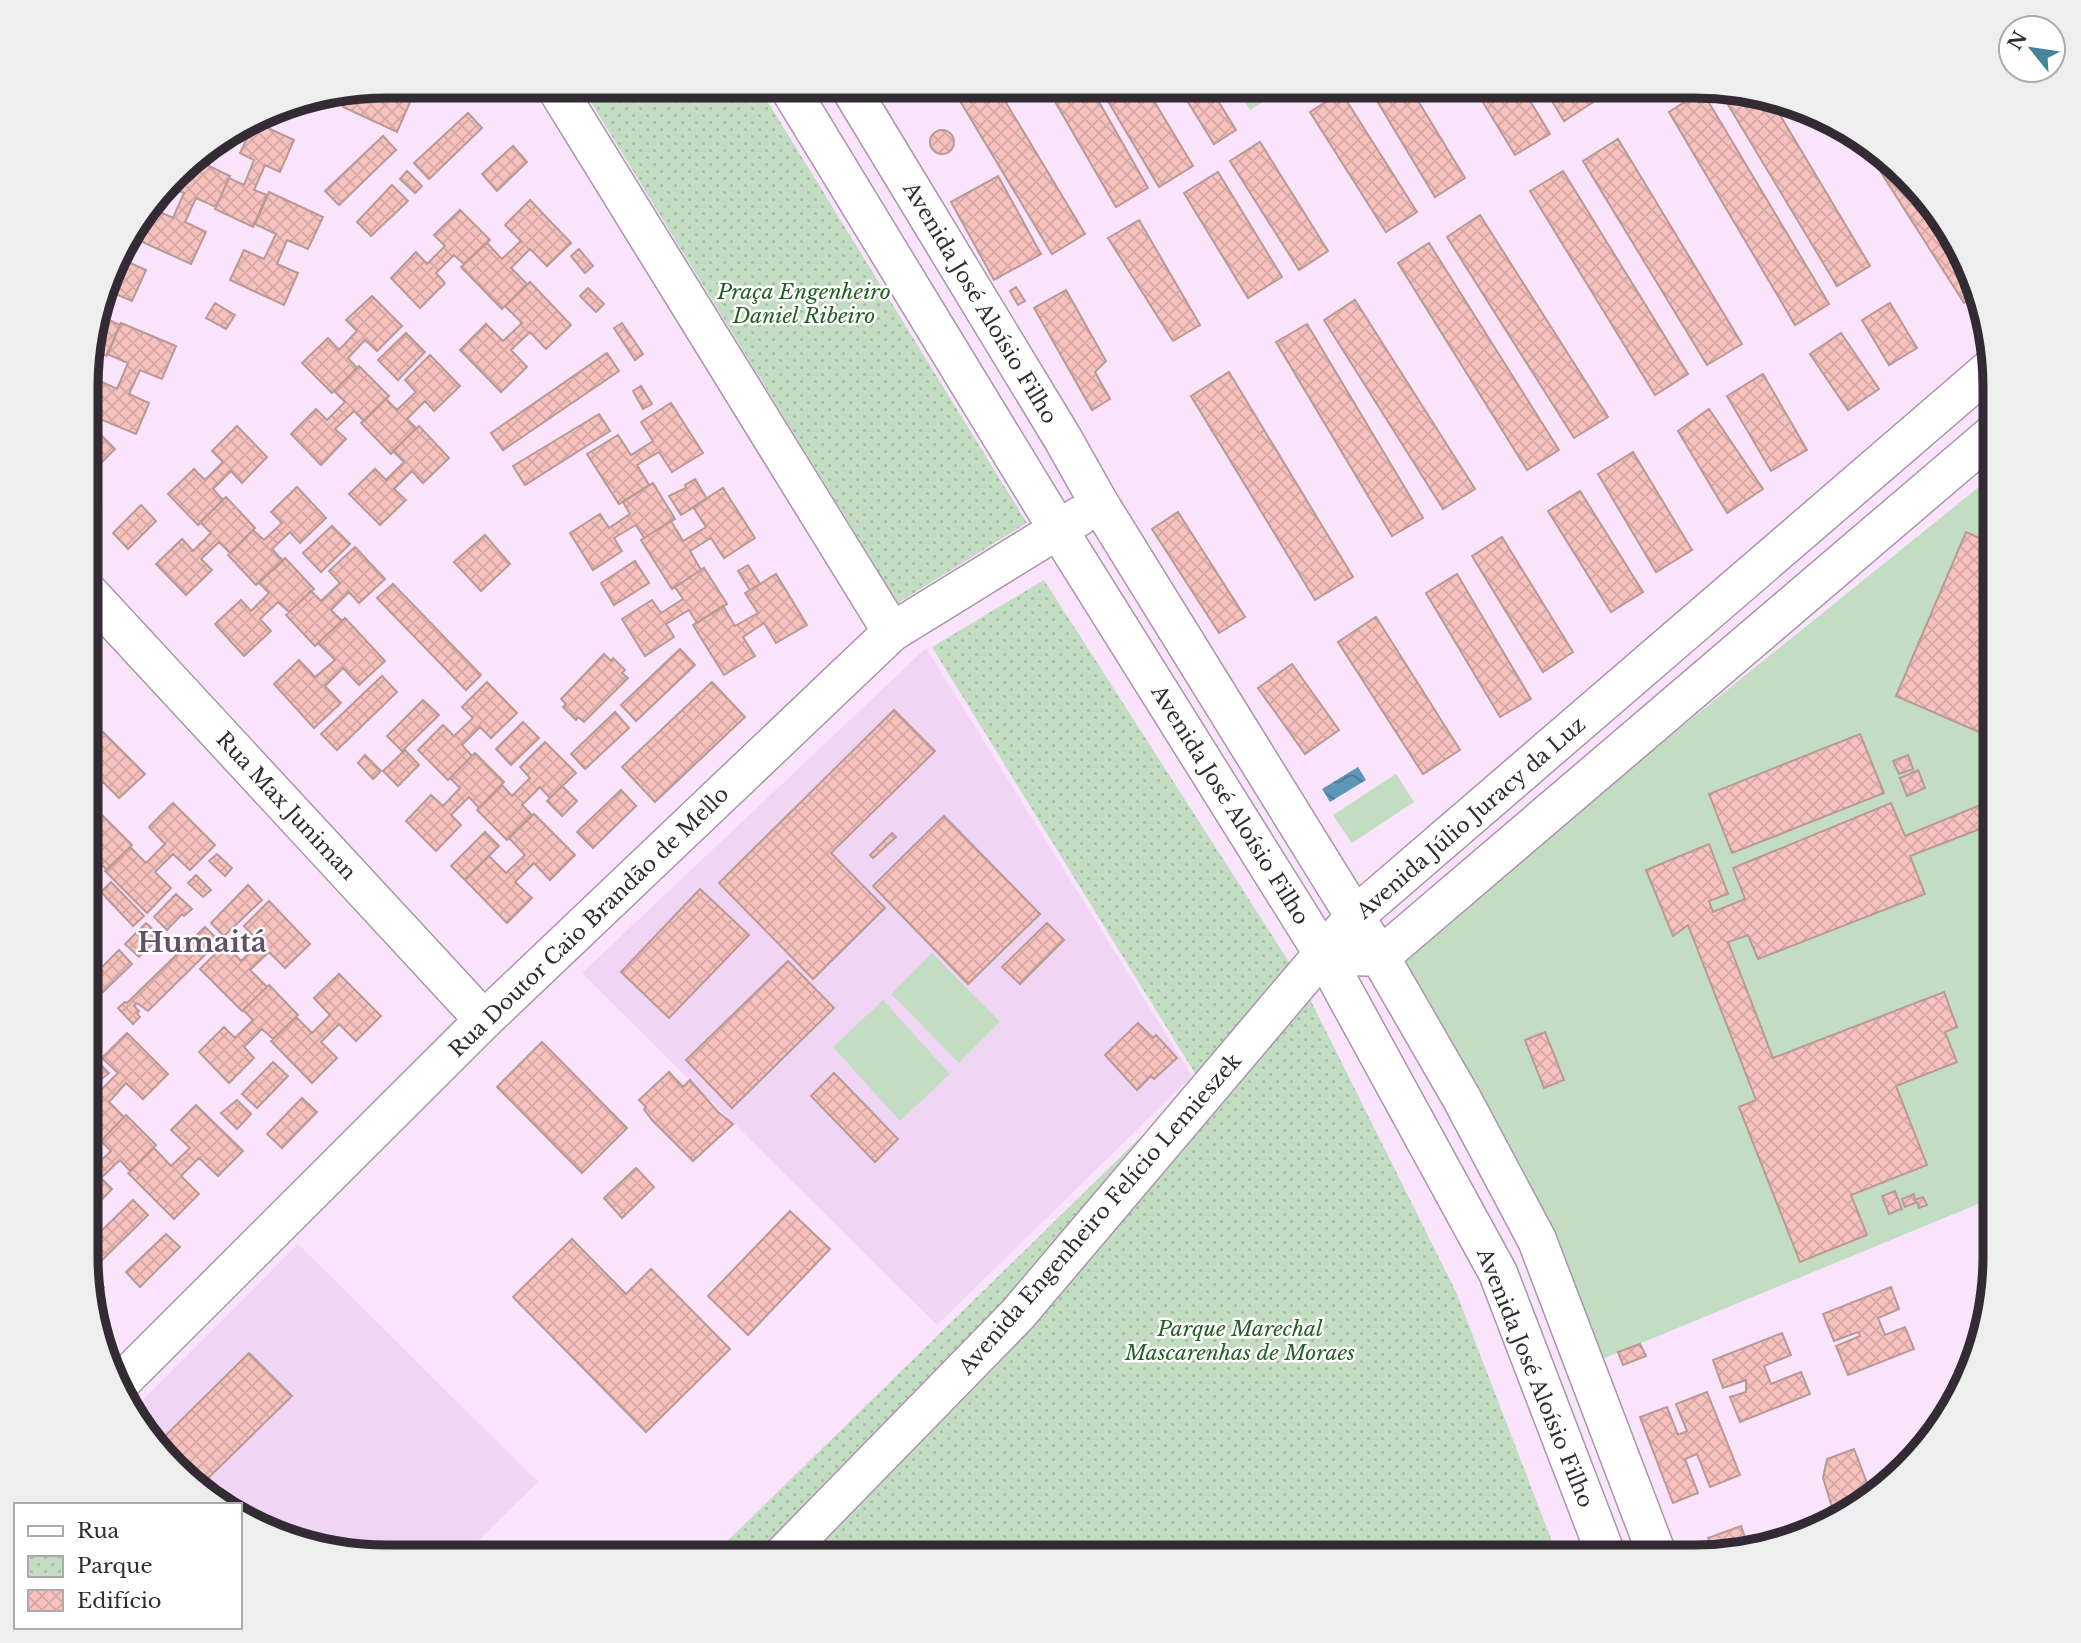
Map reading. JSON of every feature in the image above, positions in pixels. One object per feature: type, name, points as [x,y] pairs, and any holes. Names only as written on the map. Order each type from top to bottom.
[{"type":"street","points":[[562,98],[892,632]]},
{"type":"street","name":"Avenida José Aloísio Filho","points":[[795,98],[1059,531],[1324,955],[1498,1273],[1601,1545]]},
{"type":"street","name":"Avenida José Aloísio Filho","points":[[856,98],[1049,415],[1099,503],[1380,957],[1462,1099],[1537,1240],[1653,1545]]},
{"type":"street","name":"Avenida Júlio Juracy da Luz","points":[[1324,955],[1355,916],[1982,375]]},
{"type":"street","points":[[1324,955],[1380,957],[1983,442]]},
{"type":"street","name":"Rua Doutor Caio Brandão de Mello","points":[[125,1378],[484,1020],[892,632],[1059,531],[1099,503]]},
{"type":"street","name":"Rua Max Juniman","points":[[98,603],[484,1020]]},
{"type":"street","name":"Avenida Engenheiro Felício Lemieszek","points":[[793,1545],[1018,1314],[1300,979],[1324,955]]},
{"type":"shaded area","points":[[926,648],[1192,1076],[937,1325],[582,973]]},
{"type":"shaded area","points":[[298,1244],[538,1482],[474,1545],[350,1543],[294,1530],[259,1515],[227,1496],[183,1460],[158,1432],[139,1404]]},
{"type":"green space","name":"Praça Engenheiro Daniel Ribeiro","points":[[588,98],[765,98],[1027,523],[898,603]]},
{"type":"green space","points":[[1243,98],[1270,98],[1250,110]]},
{"type":"green space","points":[[1983,484],[1983,1202],[1600,1360],[1396,957]]},
{"type":"green space","name":"Parque Marechal Mascarenhas de Moraes","points":[[1044,580],[1300,979],[1456,1292],[1553,1545],[723,1545],[1199,1080],[932,647]]},
{"type":"green space","points":[[1396,774],[1414,802],[1352,843],[1333,815]]},
{"type":"green space","points":[[932,953],[1000,1022],[959,1063],[891,994]]},
{"type":"green space","points":[[883,1000],[950,1074],[900,1121],[833,1047]]},
{"type":"water","points":[[1358,767],[1366,780],[1330,802],[1322,789]]},
{"type":"building","points":[[958,98],[1003,98],[1085,234],[1052,254]]},
{"type":"building","points":[[1053,98],[1097,98],[1148,188],[1116,207]]},
{"type":"building","points":[[1106,98],[1152,98],[1193,166],[1159,187]]},
{"type":"building","points":[[1185,98],[1216,98],[1236,130],[1214,144]]},
{"type":"building","points":[[1332,98],[1345,98],[1417,212],[1386,232],[1310,112]]},
{"type":"building","points":[[1375,98],[1416,98],[1465,178],[1435,197]]},
{"type":"building","points":[[1480,98],[1528,98],[1550,134],[1515,155]]},
{"type":"building","points":[[1550,98],[1597,98],[1598,99],[1564,121]]},
{"type":"building","points":[[1691,98],[1707,99],[1829,304],[1795,325],[1669,112]]},
{"type":"building","points":[[350,100],[411,100],[397,132],[343,107],[345,101]]},
{"type":"building","points":[[1725,100],[1777,110],[1870,266],[1837,286]]},
{"type":"building","points":[[468,113],[482,128],[429,179],[414,163]]},
{"type":"building","points":[[264,126],[294,140],[280,172],[265,165],[254,190],[267,195],[253,227],[215,209],[229,178],[244,185],[254,160],[240,153],[250,133]]},
{"type":"building","points":[[942,130],[953,137],[954,142],[947,153],[942,154],[931,147],[930,142],[937,131]]},
{"type":"building","points":[[383,136],[396,150],[339,205],[325,191]]},
{"type":"building","points":[[1618,139],[1742,344],[1707,365],[1583,161]]},
{"type":"building","points":[[1260,142],[1328,251],[1299,270],[1230,161]]},
{"type":"building","points":[[513,146],[527,162],[497,191],[482,174]]},
{"type":"building","points":[[1874,161],[1911,197],[1934,227],[1953,259],[1968,294],[1970,300],[1964,303]]},
{"type":"building","points":[[204,164],[230,176],[216,207],[196,198],[185,222],[206,232],[191,264],[139,240],[158,211],[173,218],[184,193],[177,190]]},
{"type":"building","points":[[407,171],[422,186],[415,193],[400,179]]},
{"type":"building","points":[[1563,171],[1688,374],[1655,395],[1530,191]]},
{"type":"building","points":[[1218,172],[1282,277],[1248,298],[1184,193]]},
{"type":"building","points":[[998,176],[1041,254],[994,280],[951,202]]},
{"type":"building","points":[[392,185],[408,201],[371,236],[357,222]]},
{"type":"building","points":[[269,192],[323,217],[308,249],[287,240],[277,264],[298,273],[284,305],[230,280],[244,250],[264,259],[276,234],[255,224]]},
{"type":"building","points":[[530,200],[571,243],[547,266],[530,249],[511,268],[527,284],[502,309],[461,267],[487,243],[502,259],[521,241],[505,225]]},
{"type":"building","points":[[460,210],[490,240],[464,264],[454,255],[436,273],[445,283],[420,308],[391,278],[416,252],[427,264],[445,246],[434,235]]},
{"type":"building","points":[[1480,215],[1608,417],[1574,438],[1447,237]]},
{"type":"building","points":[[1139,220],[1200,325],[1173,341],[1108,238]]},
{"type":"building","points":[[1429,243],[1559,450],[1527,470],[1398,263]]},
{"type":"building","points":[[579,249],[593,266],[585,273],[571,256]]},
{"type":"building","points":[[127,262],[146,270],[132,301],[113,293]]},
{"type":"building","points":[[530,282],[571,325],[546,349],[530,332],[511,350],[527,367],[501,392],[460,350],[486,324],[503,341],[522,323],[505,306]]},
{"type":"building","points":[[1016,287],[1025,301],[1018,305],[1010,291]]},
{"type":"building","points":[[588,288],[604,304],[596,312],[580,296]]},
{"type":"building","points":[[1066,290],[1106,361],[1095,372],[1110,399],[1092,410],[1034,308]]},
{"type":"building","points":[[372,296],[402,326],[377,351],[365,340],[348,358],[357,368],[332,393],[302,363],[328,338],[339,350],[357,331],[346,320]]},
{"type":"building","points":[[1355,300],[1475,489],[1443,509],[1324,320]]},
{"type":"building","points":[[215,303],[235,315],[226,329],[206,318]]},
{"type":"building","points":[[1890,303],[1917,348],[1889,365],[1862,320]]},
{"type":"building","points":[[107,319],[120,325],[107,356],[100,353]]},
{"type":"building","points":[[121,323],[176,346],[162,379],[140,370],[129,394],[149,403],[136,434],[98,418],[98,380],[117,389],[128,363],[107,354]]},
{"type":"building","points":[[622,323],[643,354],[635,360],[614,328]]},
{"type":"building","points":[[1307,324],[1423,518],[1392,536],[1276,342]]},
{"type":"building","points":[[406,333],[425,352],[398,380],[378,360]]},
{"type":"building","points":[[1841,333],[1879,389],[1848,410],[1810,354]]},
{"type":"building","points":[[607,353],[619,371],[503,450],[491,433]]},
{"type":"building","points":[[430,355],[460,386],[434,411],[425,401],[407,419],[416,428],[391,454],[361,423],[386,399],[397,410],[416,392],[405,380]]},
{"type":"building","points":[[359,366],[389,396],[364,421],[354,411],[335,429],[346,439],[321,465],[291,434],[316,409],[327,420],[345,402],[334,391]]},
{"type":"building","points":[[1229,372],[1353,577],[1315,600],[1191,396]]},
{"type":"building","points":[[1763,374],[1807,450],[1771,471],[1727,396]]},
{"type":"building","points":[[641,386],[652,404],[643,409],[633,391]]},
{"type":"building","points":[[671,403],[703,453],[672,472],[659,452],[637,465],[649,485],[619,504],[587,454],[618,435],[631,455],[653,441],[641,422]]},
{"type":"building","points":[[1709,409],[1763,489],[1727,513],[1678,431]]},
{"type":"building","points":[[599,414],[610,431],[525,485],[513,466]]},
{"type":"building","points":[[237,426],[267,457],[242,483],[231,471],[213,489],[223,500],[198,525],[168,494],[194,469],[205,480],[223,462],[212,451]]},
{"type":"building","points":[[419,426],[449,458],[423,483],[412,471],[394,489],[406,500],[380,525],[349,494],[375,469],[386,480],[404,462],[393,451]]},
{"type":"building","points":[[98,434],[115,449],[98,466]]},
{"type":"building","points":[[1633,452],[1692,550],[1656,572],[1598,474]]},
{"type":"building","points":[[695,479],[707,499],[681,515],[669,496],[686,488],[685,485]]},
{"type":"building","points":[[653,483],[675,519],[644,538],[636,525],[614,538],[622,551],[593,570],[570,533],[600,514],[609,528],[630,514],[623,502]]},
{"type":"building","points":[[297,487],[326,518],[300,543],[290,532],[272,549],[283,561],[256,585],[228,555],[253,530],[264,540],[282,523],[271,512]]},
{"type":"building","points":[[723,488],[755,538],[724,558],[711,538],[690,551],[701,570],[672,589],[641,540],[671,521],[683,541],[706,527],[693,507]]},
{"type":"building","points":[[1580,491],[1643,592],[1611,612],[1548,511]]},
{"type":"building","points":[[226,497],[255,528],[230,553],[219,542],[201,559],[212,570],[186,595],[156,564],[182,539],[193,551],[211,533],[200,522]]},
{"type":"building","points":[[141,505],[156,521],[128,549],[113,533]]},
{"type":"building","points":[[1178,512],[1245,617],[1219,633],[1152,529]]},
{"type":"building","points":[[332,526],[350,544],[321,572],[303,553]]},
{"type":"building","points":[[1966,532],[1983,540],[1983,734],[1896,696]]},
{"type":"building","points":[[485,535],[510,564],[481,591],[454,562]]},
{"type":"building","points":[[1502,537],[1573,652],[1543,672],[1472,556]]},
{"type":"building","points":[[355,547],[385,579],[359,603],[349,592],[331,610],[342,621],[315,646],[286,615],[311,591],[321,601],[340,583],[329,571]]},
{"type":"building","points":[[285,558],[314,589],[289,612],[278,602],[260,619],[271,631],[244,656],[215,624],[241,600],[251,611],[269,593],[259,583]]},
{"type":"building","points":[[635,561],[649,583],[614,605],[601,583]]},
{"type":"building","points":[[748,565],[760,584],[776,574],[807,625],[776,643],[764,623],[743,637],[755,656],[724,675],[693,625],[723,606],[735,626],[758,613],[745,593],[750,590],[738,571]]},
{"type":"building","points":[[748,565],[760,584],[750,590],[738,571]]},
{"type":"building","points":[[704,568],[727,604],[697,623],[689,610],[666,624],[674,637],[645,656],[622,619],[652,600],[661,613],[683,599],[675,587]]},
{"type":"building","points":[[1457,574],[1531,699],[1500,717],[1426,593]]},
{"type":"building","points":[[393,584],[481,675],[466,690],[377,598]]},
{"type":"building","points":[[1376,617],[1460,750],[1423,774],[1338,642]]},
{"type":"building","points":[[345,618],[385,661],[359,685],[343,668],[325,686],[341,703],[314,728],[274,684],[299,660],[315,677],[335,660],[318,643]]},
{"type":"building","points":[[680,649],[695,665],[636,721],[621,705]]},
{"type":"building","points":[[604,654],[611,661],[613,658],[625,670],[622,673],[628,678],[584,722],[578,717],[576,720],[563,707],[566,704],[561,699]]},
{"type":"building","points":[[1292,664],[1339,730],[1305,754],[1258,688]]},
{"type":"building","points":[[382,676],[397,692],[337,750],[321,734]]},
{"type":"building","points":[[487,682],[517,713],[491,738],[480,727],[462,745],[472,756],[448,780],[418,750],[443,725],[454,736],[473,718],[462,707]]},
{"type":"building","points":[[712,682],[745,717],[655,802],[622,767]]},
{"type":"building","points":[[423,700],[439,715],[402,751],[387,736]]},
{"type":"building","points":[[894,710],[935,751],[831,853],[885,908],[813,979],[719,883]]},
{"type":"building","points":[[615,712],[629,728],[585,769],[571,754]]},
{"type":"building","points":[[523,722],[539,738],[511,765],[496,749]]},
{"type":"building","points":[[103,732],[145,774],[119,798],[103,782],[98,787],[98,737]]},
{"type":"building","points":[[1860,734],[1884,793],[1732,853],[1709,794]]},
{"type":"building","points":[[545,742],[576,773],[550,798],[540,787],[522,805],[532,815],[507,840],[477,810],[502,785],[512,796],[530,778],[520,767]]},
{"type":"building","points":[[405,750],[419,765],[398,786],[383,771]]},
{"type":"building","points":[[475,753],[504,782],[479,808],[469,797],[451,815],[461,825],[436,851],[406,821],[431,795],[443,806],[460,788],[450,778]]},
{"type":"building","points":[[365,755],[381,771],[373,779],[358,763]]},
{"type":"building","points":[[1908,755],[1913,769],[1899,774],[1893,761]]},
{"type":"building","points":[[1918,770],[1925,788],[1907,796],[1900,778]]},
{"type":"building","points":[[562,786],[577,801],[562,816],[547,801]]},
{"type":"building","points":[[621,790],[636,806],[593,848],[577,832]]},
{"type":"building","points":[[173,803],[215,845],[190,870],[173,854],[155,872],[171,888],[147,913],[105,871],[130,847],[146,863],[165,844],[149,827]]},
{"type":"building","points":[[1891,803],[1905,836],[1983,804],[1983,828],[1910,856],[1925,894],[1758,959],[1748,935],[1728,942],[1773,1058],[1944,992],[1957,1027],[1945,1032],[1957,1062],[1896,1086],[1927,1165],[1851,1195],[1867,1235],[1800,1262],[1739,1107],[1756,1100],[1688,925],[1673,936],[1646,870],[1709,844],[1728,894],[1709,901],[1713,912],[1745,899],[1733,868]]},
{"type":"building","points":[[534,814],[575,855],[550,880],[534,863],[515,882],[532,898],[507,923],[465,880],[489,856],[506,873],[525,855],[509,838]]},
{"type":"building","points":[[102,815],[132,845],[107,870],[98,861],[98,819]]},
{"type":"building","points":[[944,816],[1040,914],[968,984],[873,886]]},
{"type":"building","points":[[485,832],[499,846],[465,880],[451,866]]},
{"type":"building","points":[[892,833],[896,837],[873,858],[870,855]]},
{"type":"building","points":[[217,854],[232,868],[225,876],[209,861]]},
{"type":"building","points":[[196,875],[211,890],[203,897],[188,883]]},
{"type":"building","points":[[111,882],[144,916],[133,926],[101,892]]},
{"type":"building","points":[[248,885],[262,900],[224,936],[211,923]]},
{"type":"building","points":[[700,889],[749,935],[669,1018],[621,972]]},
{"type":"building","points":[[176,894],[192,909],[184,916],[182,914],[167,930],[154,917]]},
{"type":"building","points":[[269,901],[310,944],[285,968],[269,952],[250,970],[267,987],[242,1011],[200,969],[225,944],[241,961],[260,943],[244,926]]},
{"type":"building","points":[[146,923],[161,936],[139,957],[125,944]]},
{"type":"building","points":[[1047,923],[1064,940],[1020,984],[1002,967]]},
{"type":"building","points":[[205,927],[219,941],[148,1011],[137,1003],[134,1006],[140,1017],[133,1024],[118,1008],[127,1003]]},
{"type":"building","points":[[119,950],[132,964],[103,992],[98,987],[98,971]]},
{"type":"building","points":[[788,961],[834,1008],[732,1108],[686,1060]]},
{"type":"building","points":[[339,974],[381,1016],[356,1041],[339,1024],[321,1042],[337,1058],[312,1083],[271,1041],[296,1017],[312,1033],[330,1015],[314,998]]},
{"type":"building","points":[[269,985],[298,1015],[273,1039],[262,1029],[244,1047],[254,1058],[229,1083],[199,1052],[224,1027],[235,1038],[253,1020],[243,1010]]},
{"type":"building","points":[[1138,1023],[1153,1038],[1156,1035],[1177,1058],[1154,1079],[1151,1076],[1137,1090],[1105,1055]]},
{"type":"building","points":[[1545,1032],[1564,1080],[1544,1088],[1525,1040]]},
{"type":"building","points":[[127,1033],[168,1074],[143,1099],[126,1083],[109,1102],[124,1117],[100,1142],[98,1091],[118,1073],[102,1058]]},
{"type":"building","points":[[542,1042],[627,1128],[582,1173],[497,1087]]},
{"type":"building","points":[[98,1062],[109,1073],[98,1082]]},
{"type":"building","points":[[273,1062],[288,1076],[257,1108],[242,1094]]},
{"type":"building","points":[[669,1072],[683,1087],[690,1080],[718,1112],[733,1124],[693,1161],[652,1120],[639,1100]]},
{"type":"building","points":[[834,1073],[898,1139],[875,1162],[811,1096]]},
{"type":"building","points":[[302,1098],[317,1112],[282,1148],[267,1134]]},
{"type":"building","points":[[237,1100],[251,1114],[237,1129],[221,1113]]},
{"type":"building","points":[[196,1105],[243,1151],[218,1176],[199,1158],[181,1176],[199,1194],[174,1219],[128,1173],[154,1148],[171,1166],[190,1148],[171,1130]]},
{"type":"building","points":[[126,1115],[156,1145],[130,1171],[120,1160],[101,1178],[112,1189],[98,1204],[98,1163],[111,1151],[101,1141]]},
{"type":"building","points":[[636,1168],[654,1187],[622,1218],[604,1198]]},
{"type":"building","points":[[1895,1191],[1902,1209],[1889,1214],[1882,1196]]},
{"type":"building","points":[[1914,1194],[1915,1200],[1923,1197],[1927,1205],[1919,1208],[1917,1202],[1905,1207],[1902,1199]]},
{"type":"building","points":[[133,1200],[148,1215],[98,1264],[98,1234]]},
{"type":"building","points":[[790,1211],[830,1249],[748,1335],[708,1296]]},
{"type":"building","points":[[166,1234],[180,1247],[140,1287],[126,1272]]},
{"type":"building","points":[[572,1239],[626,1294],[651,1269],[730,1349],[646,1432],[513,1297]]},
{"type":"building","points":[[1891,1287],[1899,1309],[1878,1318],[1885,1335],[1905,1327],[1914,1349],[1848,1375],[1836,1346],[1860,1336],[1858,1332],[1834,1341],[1823,1314]]},
{"type":"building","points":[[1782,1333],[1791,1355],[1764,1366],[1771,1384],[1801,1372],[1810,1394],[1740,1422],[1730,1397],[1746,1392],[1746,1380],[1723,1388],[1713,1360]]},
{"type":"building","points":[[1640,1344],[1646,1356],[1623,1365],[1618,1352]]},
{"type":"building","points":[[249,1353],[292,1396],[206,1480],[163,1438]]},
{"type":"building","points":[[1707,1392],[1740,1475],[1710,1487],[1697,1454],[1685,1459],[1698,1493],[1673,1503],[1640,1417],[1667,1407],[1678,1435],[1687,1431],[1676,1404]]},
{"type":"building","points":[[1854,1449],[1868,1486],[1834,1508],[1823,1478],[1827,1459]]},
{"type":"building","points":[[1741,1526],[1746,1540],[1710,1544],[1708,1538]]},
{"type":"district","name":"Humaitá","points":[[202,942]]}]
